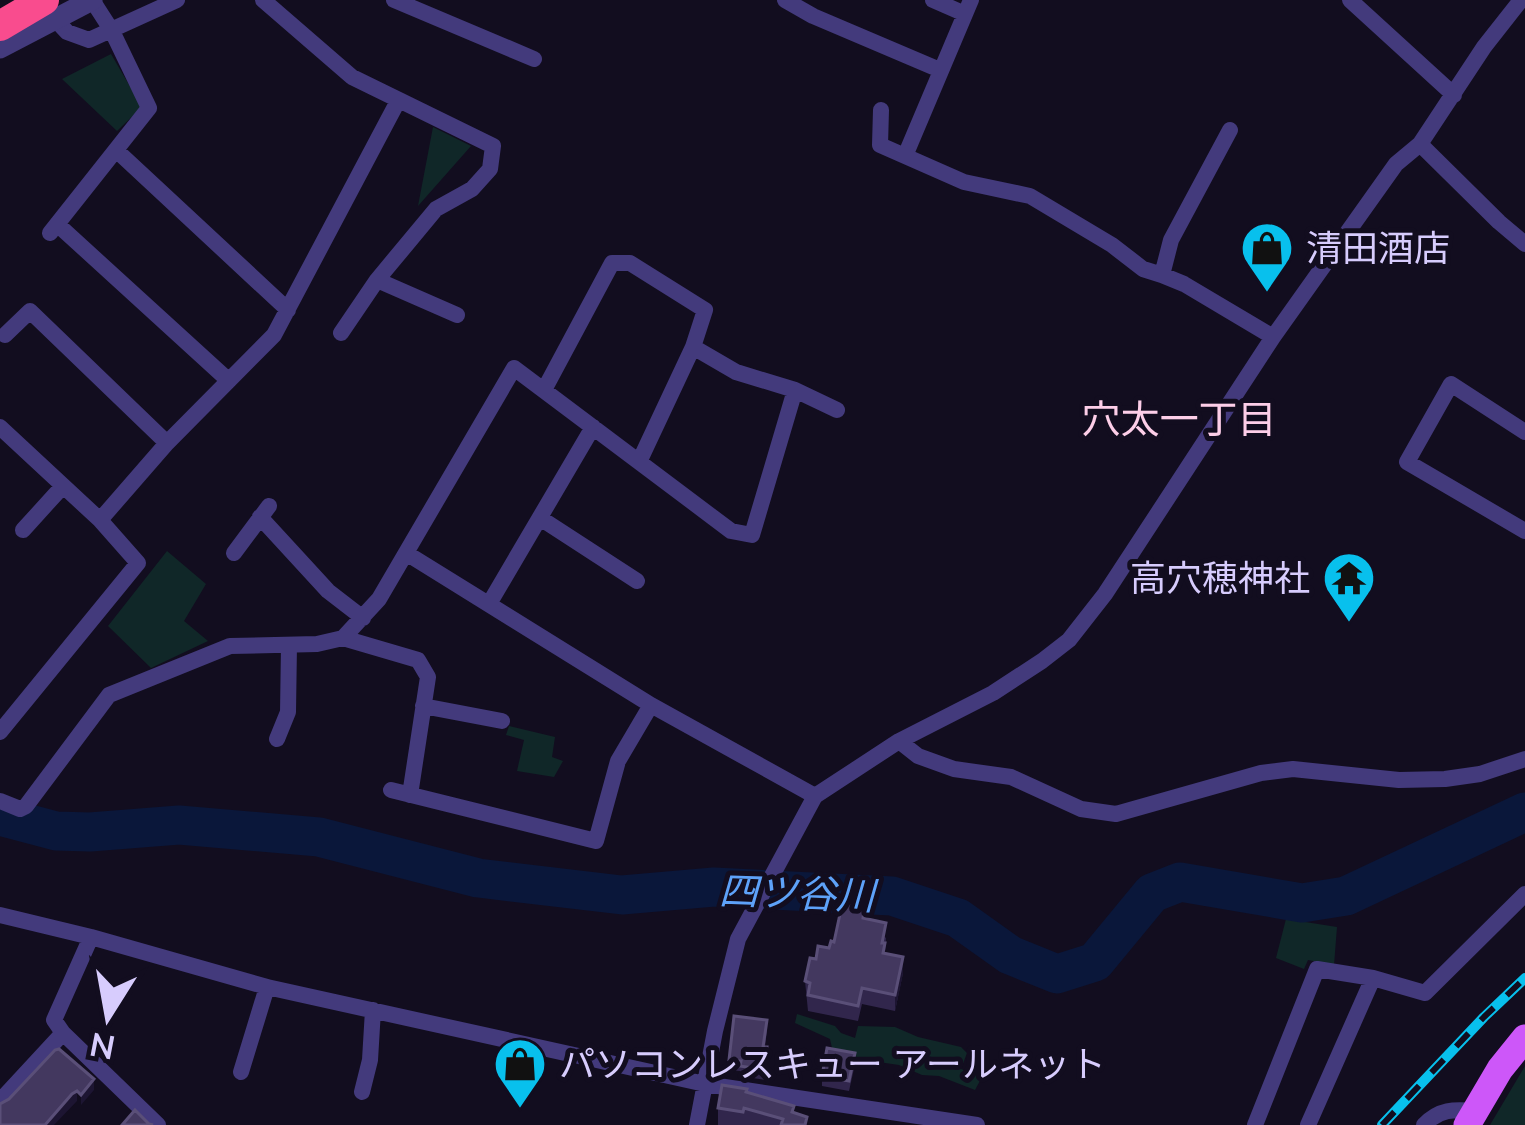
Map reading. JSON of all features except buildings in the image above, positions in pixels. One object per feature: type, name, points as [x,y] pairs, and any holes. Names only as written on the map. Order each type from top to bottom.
[{"type":"highway","points":[[0,26],[49,10]]},
{"type":"main road","points":[[1471,1118],[1500,1069],[1525,1039]]},
{"type":"street","points":[[0,48],[49,10],[92,0],[149,108],[54,228],[228,380]]},
{"type":"street","points":[[49,10],[67,32],[89,40],[177,0]]},
{"type":"street","points":[[263,0],[352,77],[493,146],[490,169],[472,190],[436,209],[377,280],[341,333]]},
{"type":"street","points":[[394,0],[534,59]]},
{"type":"street","points":[[785,0],[940,70]]},
{"type":"street","points":[[905,156],[968,7],[933,0]]},
{"type":"street","points":[[1350,0],[1454,94]]},
{"type":"street","points":[[697,1125],[739,939],[815,796],[899,741],[993,693],[1070,640],[1118,576],[1273,337],[1521,0]]},
{"type":"street","points":[[100,520],[167,443],[274,335],[398,101]]},
{"type":"street","points":[[881,110],[880,145],[964,182],[1030,196],[1143,269],[1184,284],[1273,337]]},
{"type":"street","points":[[1162,274],[1171,240],[1229,130]]},
{"type":"street","points":[[1420,143],[1525,244]]},
{"type":"street","points":[[116,150],[288,310]]},
{"type":"street","points":[[544,390],[612,263],[630,263],[706,310],[694,347],[640,462]]},
{"type":"street","points":[[377,280],[457,315]]},
{"type":"street","points":[[4,335],[30,311],[167,443]]},
{"type":"street","points":[[694,347],[736,372],[795,390],[837,410]]},
{"type":"street","points":[[343,638],[379,599],[514,368],[731,531],[752,536],[795,390]]},
{"type":"street","points":[[1525,433],[1451,384],[1407,462],[1525,530]]},
{"type":"street","points":[[0,427],[100,520],[138,563],[0,732]]},
{"type":"street","points":[[489,604],[593,427]]},
{"type":"street","points":[[23,530],[63,486]]},
{"type":"street","points":[[234,553],[265,511],[328,591],[363,618]]},
{"type":"street","points":[[540,518],[637,581]]},
{"type":"street","points":[[406,553],[651,705],[815,796]]},
{"type":"street","points":[[0,801],[20,809],[26,806],[109,695],[230,646],[317,644],[343,638],[418,660],[428,676],[410,795]]},
{"type":"street","points":[[277,740],[288,712],[289,645]]},
{"type":"street","points":[[391,790],[596,841],[618,761],[651,705]]},
{"type":"street","points":[[423,706],[502,722]]},
{"type":"street","points":[[899,741],[918,756],[953,769],[1011,777],[1081,808],[1116,814],[1262,773],[1293,769],[1399,780],[1445,779],[1480,774],[1525,759]]},
{"type":"street","points":[[1255,1125],[1317,970],[1373,978],[1425,993],[1525,894]]},
{"type":"street","points":[[0,915],[267,987],[705,1084],[977,1125]]},
{"type":"street","points":[[92,937],[54,1020],[158,1125]]},
{"type":"street","points":[[1308,1125],[1373,978]]},
{"type":"street","points":[[242,1072],[267,987]]},
{"type":"street","points":[[362,1092],[370,1060],[373,1010]]},
{"type":"street","points":[[0,1101],[63,1034]]},
{"type":"street","points":[[1424,1125],[1435,1114],[1453,1109],[1471,1118]]},
{"type":"green space","points":[[111,54],[142,107],[117,131],[62,79]]},
{"type":"green space","points":[[433,127],[471,146],[418,206]]},
{"type":"green space","points":[[167,551],[206,584],[184,621],[208,641],[151,668],[108,626]]},
{"type":"green space","points":[[509,726],[555,737],[552,757],[563,761],[554,777],[517,771],[524,740],[506,735]]},
{"type":"green space","points":[[1286,919],[1337,927],[1334,965],[1308,960],[1304,969],[1276,958]]},
{"type":"green space","points":[[797,1014],[855,1038],[858,1026],[895,1027],[961,1047],[967,1053],[961,1069],[982,1077],[975,1090],[899,1065],[865,1060],[832,1048],[830,1039],[795,1023]]},
{"type":"green space","points":[[1525,1066],[1525,1125],[1490,1125]]},
{"type":"waterway","name":"四ツ谷川","points":[[0,816],[56,831],[179,825],[319,837],[478,878],[622,895],[714,887],[892,896],[958,918],[1010,955],[1057,974],[1095,962],[1152,893],[1180,882],[1302,903],[1346,896],[1525,812]]},
{"type":"railway","points":[[1382,1125],[1525,978]]},
{"type":"place","name":"清田酒店","points":[[1267,294]]},
{"type":"place","name":"高穴穂神社","points":[[1349,624]]},
{"type":"place","name":"パソコンレスキュー アールネット","points":[[520,1110]]},
{"type":"district","name":"穴太一丁目","points":[[1179,419]]}]
